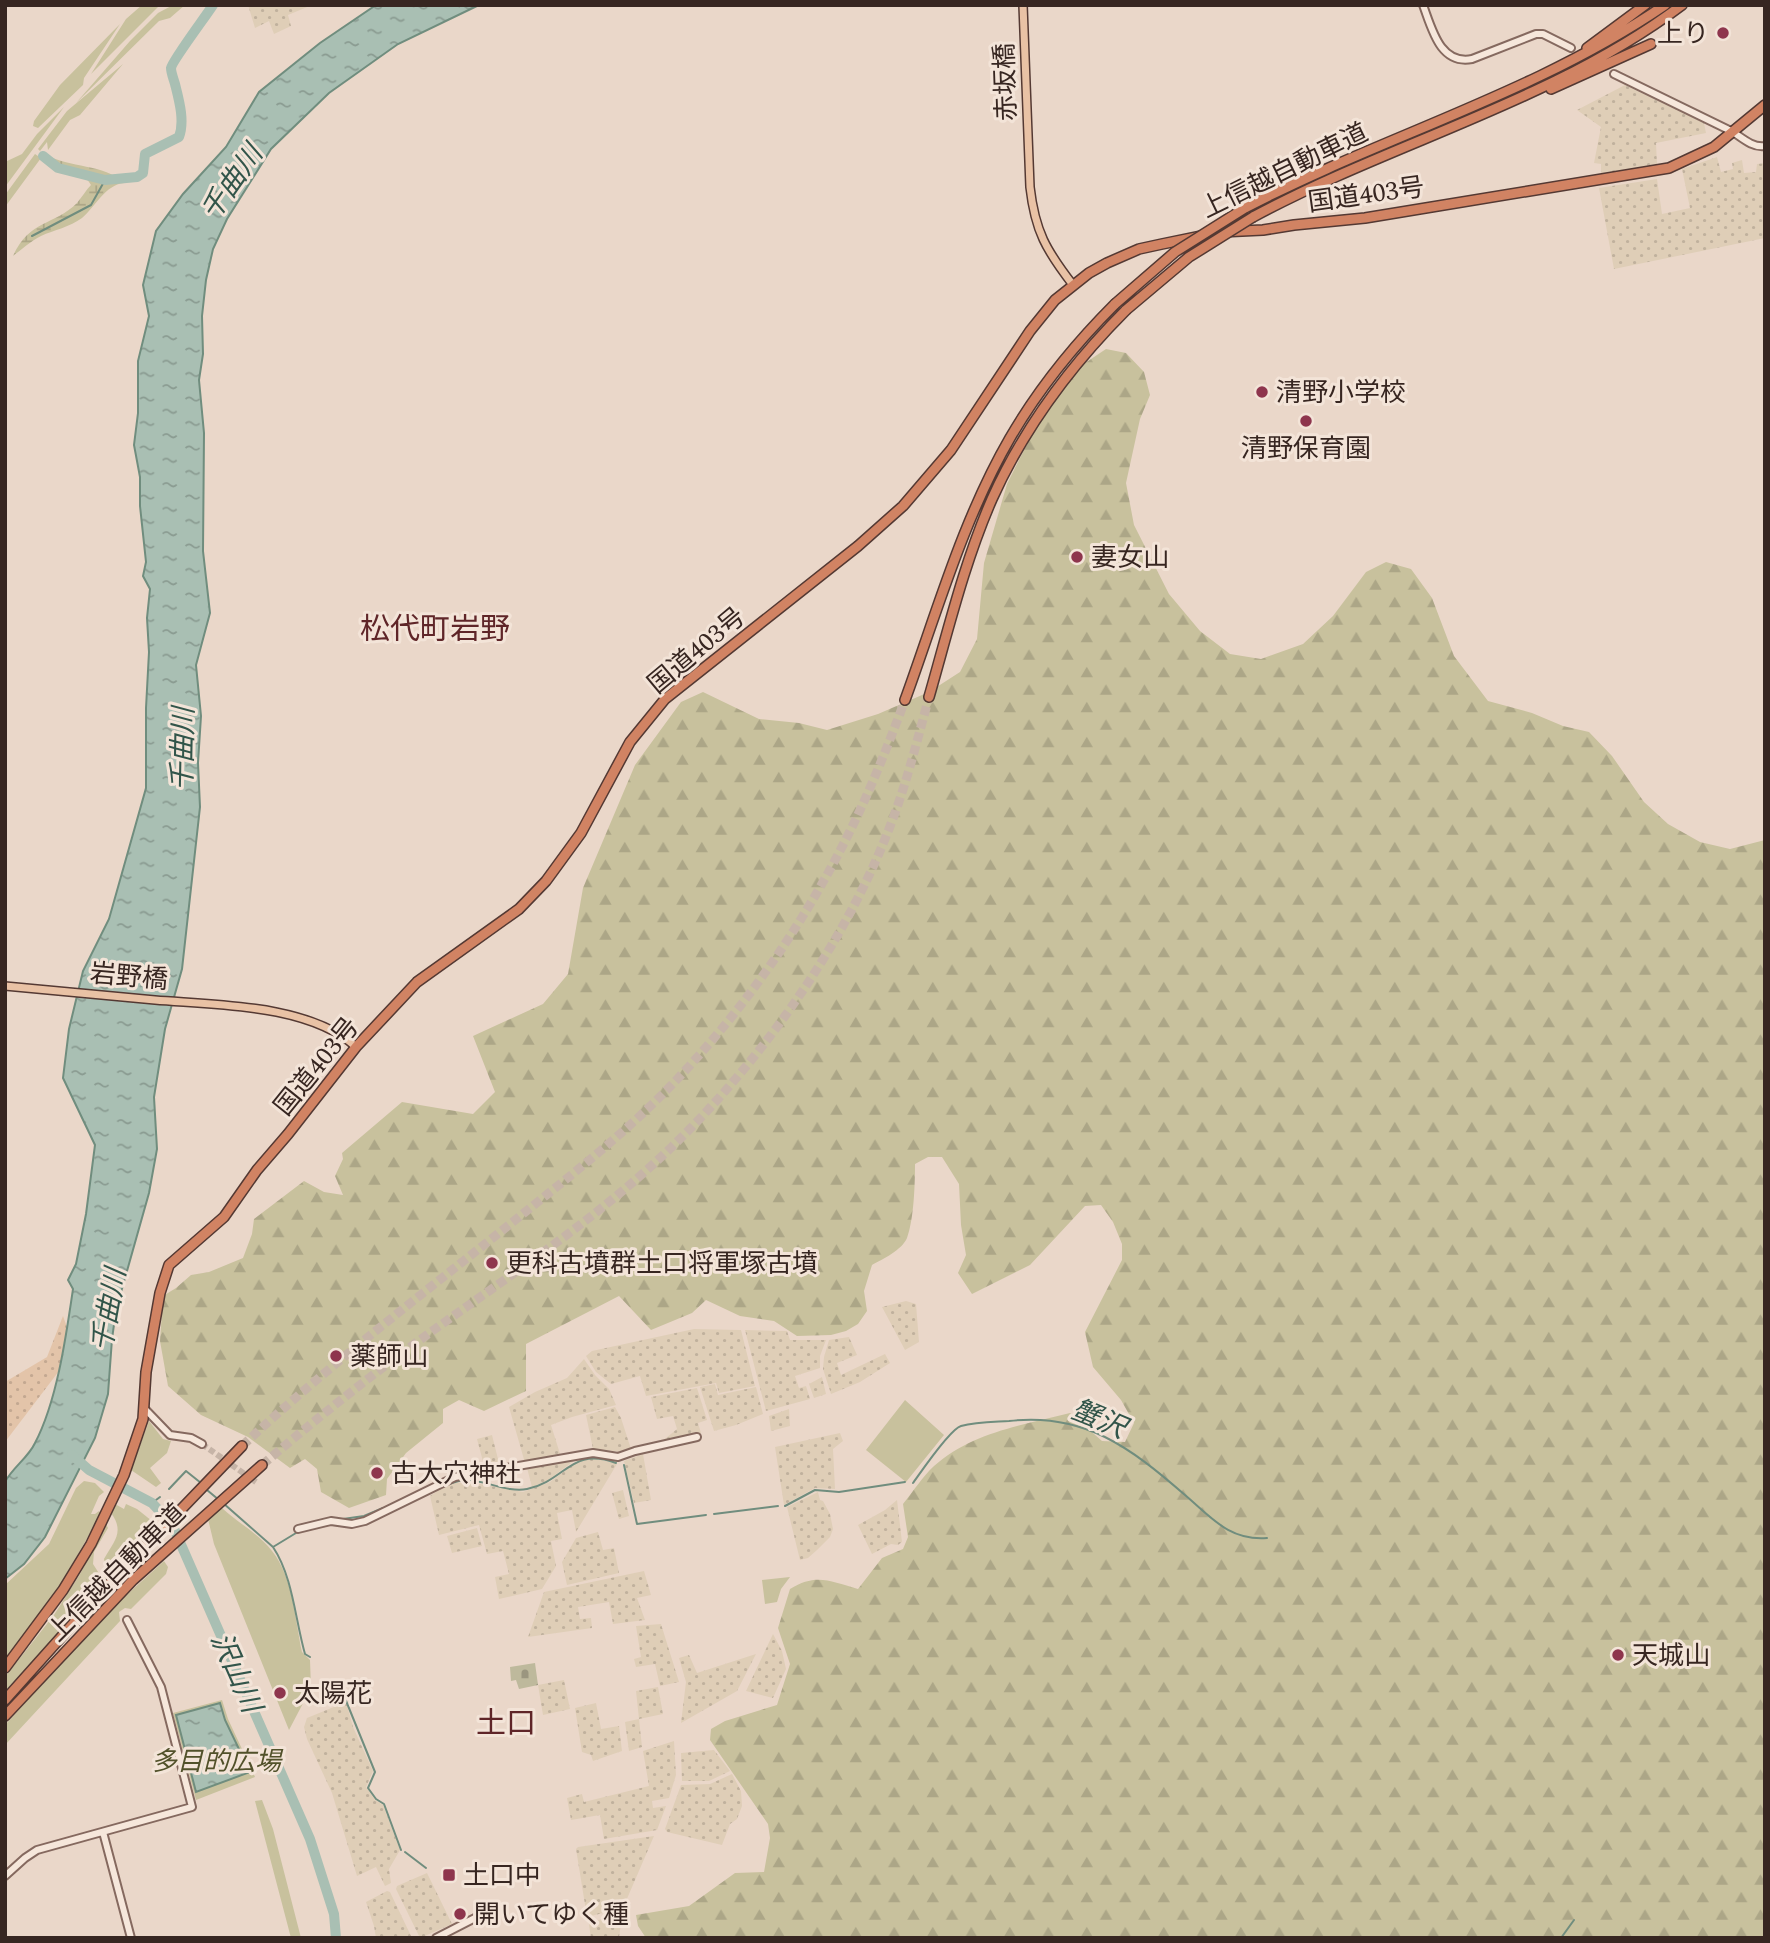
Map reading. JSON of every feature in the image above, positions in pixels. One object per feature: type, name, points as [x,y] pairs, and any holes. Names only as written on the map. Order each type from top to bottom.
[{"type":"highway","points":[[1503,95],[1609,34],[1645,5]]},
{"type":"highway","name":"上信越自動車道","points":[[905,700],[967,529],[994,467],[1040,390],[1077,343],[1115,304],[1175,252],[1245,208],[1322,170],[1503,95],[1590,52],[1665,5]]},
{"type":"highway","name":"上信越自動車道","points":[[929,697],[965,572],[982,523],[1006,471],[1034,421],[1057,388],[1126,310],[1189,257],[1253,217],[1334,177],[1565,76],[1624,44],[1682,5]]},
{"type":"highway","points":[[1439,133],[1511,106],[1651,44]]},
{"type":"highway","name":"国道403号","points":[[5,1668],[63,1590],[91,1544],[124,1475],[143,1419],[152,1340],[160,1293],[169,1265],[224,1217],[257,1170],[356,1047],[417,982],[519,909],[546,881],[581,833],[630,742],[665,699],[858,546],[904,506],[951,450],[1030,331],[1055,300],[1107,263],[1139,249],[1162,244],[1221,232],[1365,218],[1669,168],[1714,146],[1765,106]]},
{"type":"highway","name":"上信越自動車道","points":[[5,1700],[160,1530],[242,1446]]},
{"type":"highway","name":"上信越自動車道","points":[[5,1716],[91,1622],[167,1548],[262,1465]]},
{"type":"main road","name":"赤坂橋","points":[[1023,5],[1028,157],[1034,216],[1041,237],[1073,285]]},
{"type":"main road","name":"岩野橋","points":[[5,986],[249,1008],[312,1021],[339,1032],[356,1047]]},
{"type":"street","points":[[1423,5],[1441,47],[1453,58],[1461,61],[1536,34],[1543,34],[1571,48]]},
{"type":"street","points":[[1614,74],[1733,132],[1744,140],[1765,146]]},
{"type":"street","points":[[143,1408],[164,1432],[191,1438],[202,1444]]},
{"type":"street","points":[[299,1529],[331,1521],[352,1524],[365,1521],[454,1477],[593,1453],[618,1457],[697,1437]]},
{"type":"street","points":[[5,1876],[37,1850],[192,1807],[161,1687],[127,1620]]},
{"type":"street","points":[[103,1832],[131,1938]]},
{"type":"street","points":[[436,1938],[475,1918]]},
{"type":"shaded area","points":[[248,5],[312,5],[288,15],[291,26],[274,34],[269,21],[255,28]]},
{"type":"shaded area","points":[[1625,85],[1704,123],[1706,133],[1656,143],[1657,164],[1601,175],[1601,164],[1594,163],[1601,127],[1577,110]]},
{"type":"shaded area","points":[[1717,157],[1721,172],[1733,169],[1732,163],[1742,160],[1744,173],[1756,172],[1757,164],[1765,163],[1765,238],[1614,269],[1599,188],[1657,179],[1662,214],[1690,208],[1682,169]]},
{"type":"shaded area","points":[[906,1301],[916,1304],[919,1342],[905,1350],[882,1307]]},
{"type":"shaded area","points":[[694,1329],[741,1330],[755,1386],[719,1393],[716,1383],[646,1396],[640,1376],[611,1384],[596,1372],[586,1356],[592,1351]]},
{"type":"shaded area","points":[[745,1330],[787,1331],[790,1340],[826,1340],[820,1356],[820,1368],[795,1376],[799,1388],[806,1386],[810,1399],[766,1411]]},
{"type":"shaded area","points":[[849,1337],[857,1355],[837,1363],[841,1375],[885,1354],[890,1363],[860,1382],[831,1394],[823,1369],[829,1340]]},
{"type":"shaded area","points":[[584,1359],[609,1389],[616,1405],[551,1425],[561,1457],[525,1463],[509,1407],[567,1378]]},
{"type":"shaded area","points":[[822,1377],[826,1394],[814,1398],[809,1384]]},
{"type":"shaded area","points":[[715,1384],[718,1395],[756,1387],[763,1414],[714,1431],[700,1387]]},
{"type":"shaded area","points":[[697,1388],[707,1420],[698,1423],[701,1433],[660,1443],[677,1429],[673,1416],[657,1419],[651,1397]]},
{"type":"shaded area","points":[[615,1407],[631,1449],[623,1452],[593,1449],[586,1415]]},
{"type":"shaded area","points":[[789,1409],[790,1426],[771,1431],[769,1416]]},
{"type":"shaded area","points":[[840,1433],[843,1441],[833,1449],[835,1489],[815,1488],[784,1505],[775,1447]]},
{"type":"shaded area","points":[[492,1435],[500,1467],[485,1469],[477,1439]]},
{"type":"shaded area","points":[[643,1454],[651,1500],[634,1503],[624,1461]]},
{"type":"shaded area","points":[[594,1458],[617,1464],[576,1532],[572,1510],[557,1513],[562,1539],[551,1541],[556,1566],[542,1589],[499,1599],[495,1577],[509,1574],[503,1551],[487,1554],[479,1525],[439,1535],[430,1496],[442,1488],[455,1483],[470,1482],[523,1492],[550,1482],[578,1461]]},
{"type":"shaded area","points":[[575,1460],[547,1481],[532,1487],[527,1468]]},
{"type":"shaded area","points":[[623,1490],[629,1516],[619,1519],[612,1493]]},
{"type":"shaded area","points":[[818,1492],[830,1514],[833,1529],[830,1537],[817,1550],[808,1558],[800,1560],[787,1507]]},
{"type":"shaded area","points":[[897,1500],[902,1542],[898,1545],[891,1544],[872,1554],[858,1525]]},
{"type":"shaded area","points":[[477,1528],[482,1546],[452,1553],[447,1536]]},
{"type":"shaded area","points":[[598,1532],[603,1550],[614,1548],[619,1573],[567,1585],[562,1562],[576,1538]]},
{"type":"shaded area","points":[[644,1571],[651,1595],[637,1598],[645,1620],[613,1624],[609,1602],[578,1607],[580,1619],[591,1618],[592,1628],[528,1637],[544,1592]]},
{"type":"shaded area","points":[[661,1624],[679,1682],[660,1686],[655,1664],[636,1667],[634,1659],[641,1657],[636,1626]]},
{"type":"shaded area","points":[[773,1634],[782,1651],[786,1669],[773,1698],[746,1691]]},
{"type":"shaded area","points":[[756,1654],[737,1691],[681,1723],[686,1682],[679,1658],[689,1655],[697,1673]]},
{"type":"shaded area","points":[[564,1680],[570,1709],[543,1715],[538,1685]]},
{"type":"shaded area","points":[[658,1687],[663,1714],[639,1719],[636,1691]]},
{"type":"shaded area","points":[[346,1702],[353,1727],[373,1771],[366,1787],[375,1800],[383,1805],[400,1850],[389,1869],[391,1883],[385,1886],[376,1867],[357,1876],[332,1793],[304,1727],[307,1718]]},
{"type":"shaded area","points":[[596,1703],[601,1729],[619,1726],[622,1751],[593,1761],[591,1755],[582,1752],[575,1708]]},
{"type":"shaded area","points":[[639,1719],[642,1747],[629,1751],[625,1722]]},
{"type":"shaded area","points":[[674,1741],[676,1775],[669,1798],[652,1801],[653,1808],[666,1806],[657,1830],[604,1839],[600,1815],[571,1820],[567,1798],[582,1794],[584,1802],[649,1786],[643,1751]]},
{"type":"shaded area","points":[[714,1750],[730,1771],[709,1781],[682,1781],[681,1753]]},
{"type":"shaded area","points":[[732,1774],[741,1791],[742,1806],[737,1819],[730,1824],[722,1845],[667,1832],[665,1829],[681,1785],[710,1784]]},
{"type":"shaded area","points":[[654,1836],[623,1908],[587,1917],[576,1849]]},
{"type":"shaded area","points":[[427,1873],[452,1924],[420,1938],[396,1889],[397,1886]]},
{"type":"shaded area","points":[[390,1892],[412,1938],[376,1938],[366,1902]]},
{"type":"shaded area","points":[[622,1916],[619,1938],[591,1938],[589,1925],[592,1921]]},
{"type":"green space","points":[[142,5],[160,5],[91,74],[126,19]]},
{"type":"green space","points":[[173,5],[185,5],[170,18],[159,21],[76,103],[130,41],[158,13]]},
{"type":"green space","points":[[120,24],[84,78],[83,85],[38,128],[33,126],[60,85]]},
{"type":"green space","points":[[123,64],[80,115],[70,120],[48,150],[47,142],[40,151],[38,149],[67,111]]},
{"type":"green space","points":[[64,107],[5,187],[5,162],[22,154],[37,134]]},
{"type":"green space","points":[[35,154],[41,158],[5,207],[5,195]]},
{"type":"green space","points":[[45,154],[65,162],[107,172],[124,183],[106,192],[82,218],[37,238],[13,256],[27,235],[77,203],[91,185],[82,176],[61,171],[51,165],[42,158]]},
{"type":"green space","points":[[1106,349],[1126,353],[1144,372],[1150,395],[1140,419],[1126,483],[1134,525],[1169,594],[1200,631],[1230,654],[1261,659],[1303,644],[1333,616],[1366,572],[1386,562],[1411,569],[1432,598],[1454,656],[1488,701],[1589,732],[1612,756],[1644,802],[1668,824],[1700,842],[1730,849],[1765,840],[1765,1938],[646,1938],[638,1926],[636,1915],[689,1906],[735,1873],[764,1872],[770,1838],[768,1824],[710,1740],[711,1729],[725,1721],[777,1705],[790,1664],[778,1628],[790,1589],[808,1581],[823,1580],[858,1589],[882,1558],[903,1549],[908,1537],[903,1504],[922,1480],[949,1454],[981,1437],[1070,1413],[1102,1441],[1125,1442],[1134,1423],[1121,1400],[1093,1367],[1085,1332],[1122,1260],[1122,1244],[1113,1222],[1101,1205],[1085,1206],[1030,1265],[972,1294],[958,1273],[966,1255],[959,1184],[942,1157],[928,1157],[915,1164],[913,1212],[907,1238],[897,1250],[872,1265],[864,1291],[867,1311],[858,1324],[831,1335],[797,1336],[774,1321],[740,1316],[706,1300],[692,1313],[651,1330],[619,1296],[526,1344],[526,1391],[484,1411],[459,1400],[443,1409],[443,1423],[406,1453],[387,1479],[386,1495],[349,1508],[321,1492],[317,1469],[305,1459],[290,1468],[248,1437],[201,1415],[168,1386],[160,1341],[163,1296],[191,1275],[209,1272],[243,1258],[252,1234],[254,1219],[304,1181],[324,1192],[343,1195],[335,1176],[343,1159],[342,1153],[402,1102],[473,1114],[495,1092],[473,1036],[543,1004],[568,974],[583,888],[635,765],[681,702],[703,692],[759,719],[799,723],[827,730],[878,714],[929,692],[960,672],[977,639],[984,563],[1007,484],[1029,440],[1055,401],[1082,365]]},
{"type":"green space","points":[[905,1400],[944,1435],[906,1482],[866,1450]]},
{"type":"green space","points":[[149,1421],[163,1439],[171,1441],[167,1453],[150,1468],[161,1483],[156,1487],[131,1470]]},
{"type":"green space","points":[[84,1481],[95,1483],[104,1492],[99,1496],[91,1514],[99,1511],[101,1514],[58,1589],[5,1661],[5,1585],[49,1544],[76,1488]]},
{"type":"green space","points":[[115,1504],[124,1509],[126,1504],[137,1509],[157,1525],[5,1691],[5,1677],[54,1615],[80,1574],[106,1524],[108,1528],[94,1552],[93,1564],[102,1578],[107,1571],[104,1559],[118,1531],[111,1513]]},
{"type":"green space","points":[[222,1508],[272,1551],[289,1586],[302,1652],[310,1660],[311,1688],[289,1730],[214,1544],[208,1519]]},
{"type":"green space","points":[[164,1561],[168,1567],[166,1574],[131,1609],[125,1608],[119,1612],[120,1621],[5,1745],[5,1725],[110,1610]]},
{"type":"green space","points":[[790,1577],[781,1589],[777,1602],[765,1604],[762,1580]]},
{"type":"green space","points":[[535,1663],[538,1685],[519,1689],[516,1680],[511,1681],[510,1667]]},
{"type":"green space","name":"多目的広場","points":[[222,1700],[255,1777],[196,1800],[173,1713]]},
{"type":"green space","points":[[262,1800],[273,1829],[301,1938],[291,1938],[255,1801]]},
{"type":"sand","points":[[63,1316],[75,1350],[5,1442],[5,1382],[47,1357]]},
{"type":"water","name":"千曲川","points":[[376,5],[479,5],[398,44],[329,93],[271,149],[227,219],[213,249],[202,316],[203,354],[199,380],[204,433],[203,551],[210,613],[196,665],[201,716],[198,763],[200,807],[182,969],[165,1029],[154,1097],[157,1149],[149,1193],[116,1310],[108,1394],[95,1438],[45,1537],[24,1564],[5,1579],[5,1482],[35,1443],[55,1388],[73,1289],[68,1280],[76,1264],[86,1214],[95,1145],[63,1078],[69,1029],[83,971],[109,919],[146,788],[149,652],[147,618],[150,589],[143,576],[146,562],[140,477],[134,445],[138,413],[138,361],[149,316],[143,285],[156,231],[183,194],[226,147],[259,92],[320,43]]},
{"type":"water","points":[[1302,387],[1304,399],[1284,402],[1282,390]]},
{"type":"water","name":"多目的広場","points":[[220,1703],[225,1720],[250,1772],[196,1792],[176,1715]]},
{"type":"waterway","points":[[43,156],[58,168],[105,180],[137,177],[143,173],[145,154],[179,137],[181,110],[171,68],[213,5]]},
{"type":"waterway","points":[[32,236],[91,205],[105,180]]},
{"type":"waterway","name":"蟹沢","points":[[913,1483],[943,1442],[961,1426],[985,1422],[1061,1422],[1105,1437],[1125,1449],[1231,1532],[1242,1536],[1267,1538]]},
{"type":"waterway","name":"沢山川","points":[[72,1455],[89,1470],[152,1503],[172,1524],[310,1839],[334,1914],[336,1938]]},
{"type":"waterway","points":[[442,1487],[465,1480],[520,1490],[540,1485],[578,1462],[601,1459],[616,1463]]},
{"type":"waterway","points":[[624,1465],[637,1524],[706,1515]]},
{"type":"waterway","points":[[169,1489],[186,1471],[201,1483]]},
{"type":"waterway","name":"蟹沢","points":[[785,1506],[815,1490],[839,1492],[905,1482]]},
{"type":"waterway","points":[[207,1490],[219,1500]]},
{"type":"waterway","points":[[152,1503],[160,1497]]},
{"type":"waterway","points":[[223,1503],[273,1547],[280,1559],[305,1654],[310,1657]]},
{"type":"waterway","points":[[714,1514],[778,1506]]},
{"type":"waterway","points":[[343,1519],[364,1516],[383,1508]]},
{"type":"waterway","points":[[273,1547],[296,1533]]},
{"type":"waterway","points":[[340,1686],[375,1772],[368,1788],[376,1799],[384,1804],[401,1850]]},
{"type":"waterway","points":[[405,1852],[426,1868]]},
{"type":"waterway","points":[[1561,1938],[1574,1920]]},
{"type":"tunnel","points":[[262,1465],[386,1365],[603,1207],[672,1146],[711,1107],[782,1020],[843,926],[889,829],[929,697]]},
{"type":"tunnel","points":[[242,1446],[344,1357],[603,1148],[663,1094],[707,1046],[755,987],[817,893],[859,812],[905,700]]},
{"type":"tunnel","points":[[202,1444],[256,1482]]},
{"type":"place","name":"上り","points":[[1723,33]]},
{"type":"place","name":"清野小学校","points":[[1262,392]]},
{"type":"place","name":"清野保育園","points":[[1306,421]]},
{"type":"place","name":"妻女山","points":[[1077,557]]},
{"type":"place","name":"更科古墳群土口将軍塚古墳","points":[[492,1263]]},
{"type":"place","name":"薬師山","points":[[336,1356]]},
{"type":"place","name":"古大穴神社","points":[[377,1473]]},
{"type":"place","name":"天城山","points":[[1618,1655]]},
{"type":"place","name":"太陽花","points":[[280,1693]]},
{"type":"place","name":"土口中","points":[[449,1875]]},
{"type":"place","name":"開いてゆく種","points":[[460,1914]]},
{"type":"district","name":"松代町岩野","points":[[435,629]]},
{"type":"district","name":"土口","points":[[506,1723]]}]
